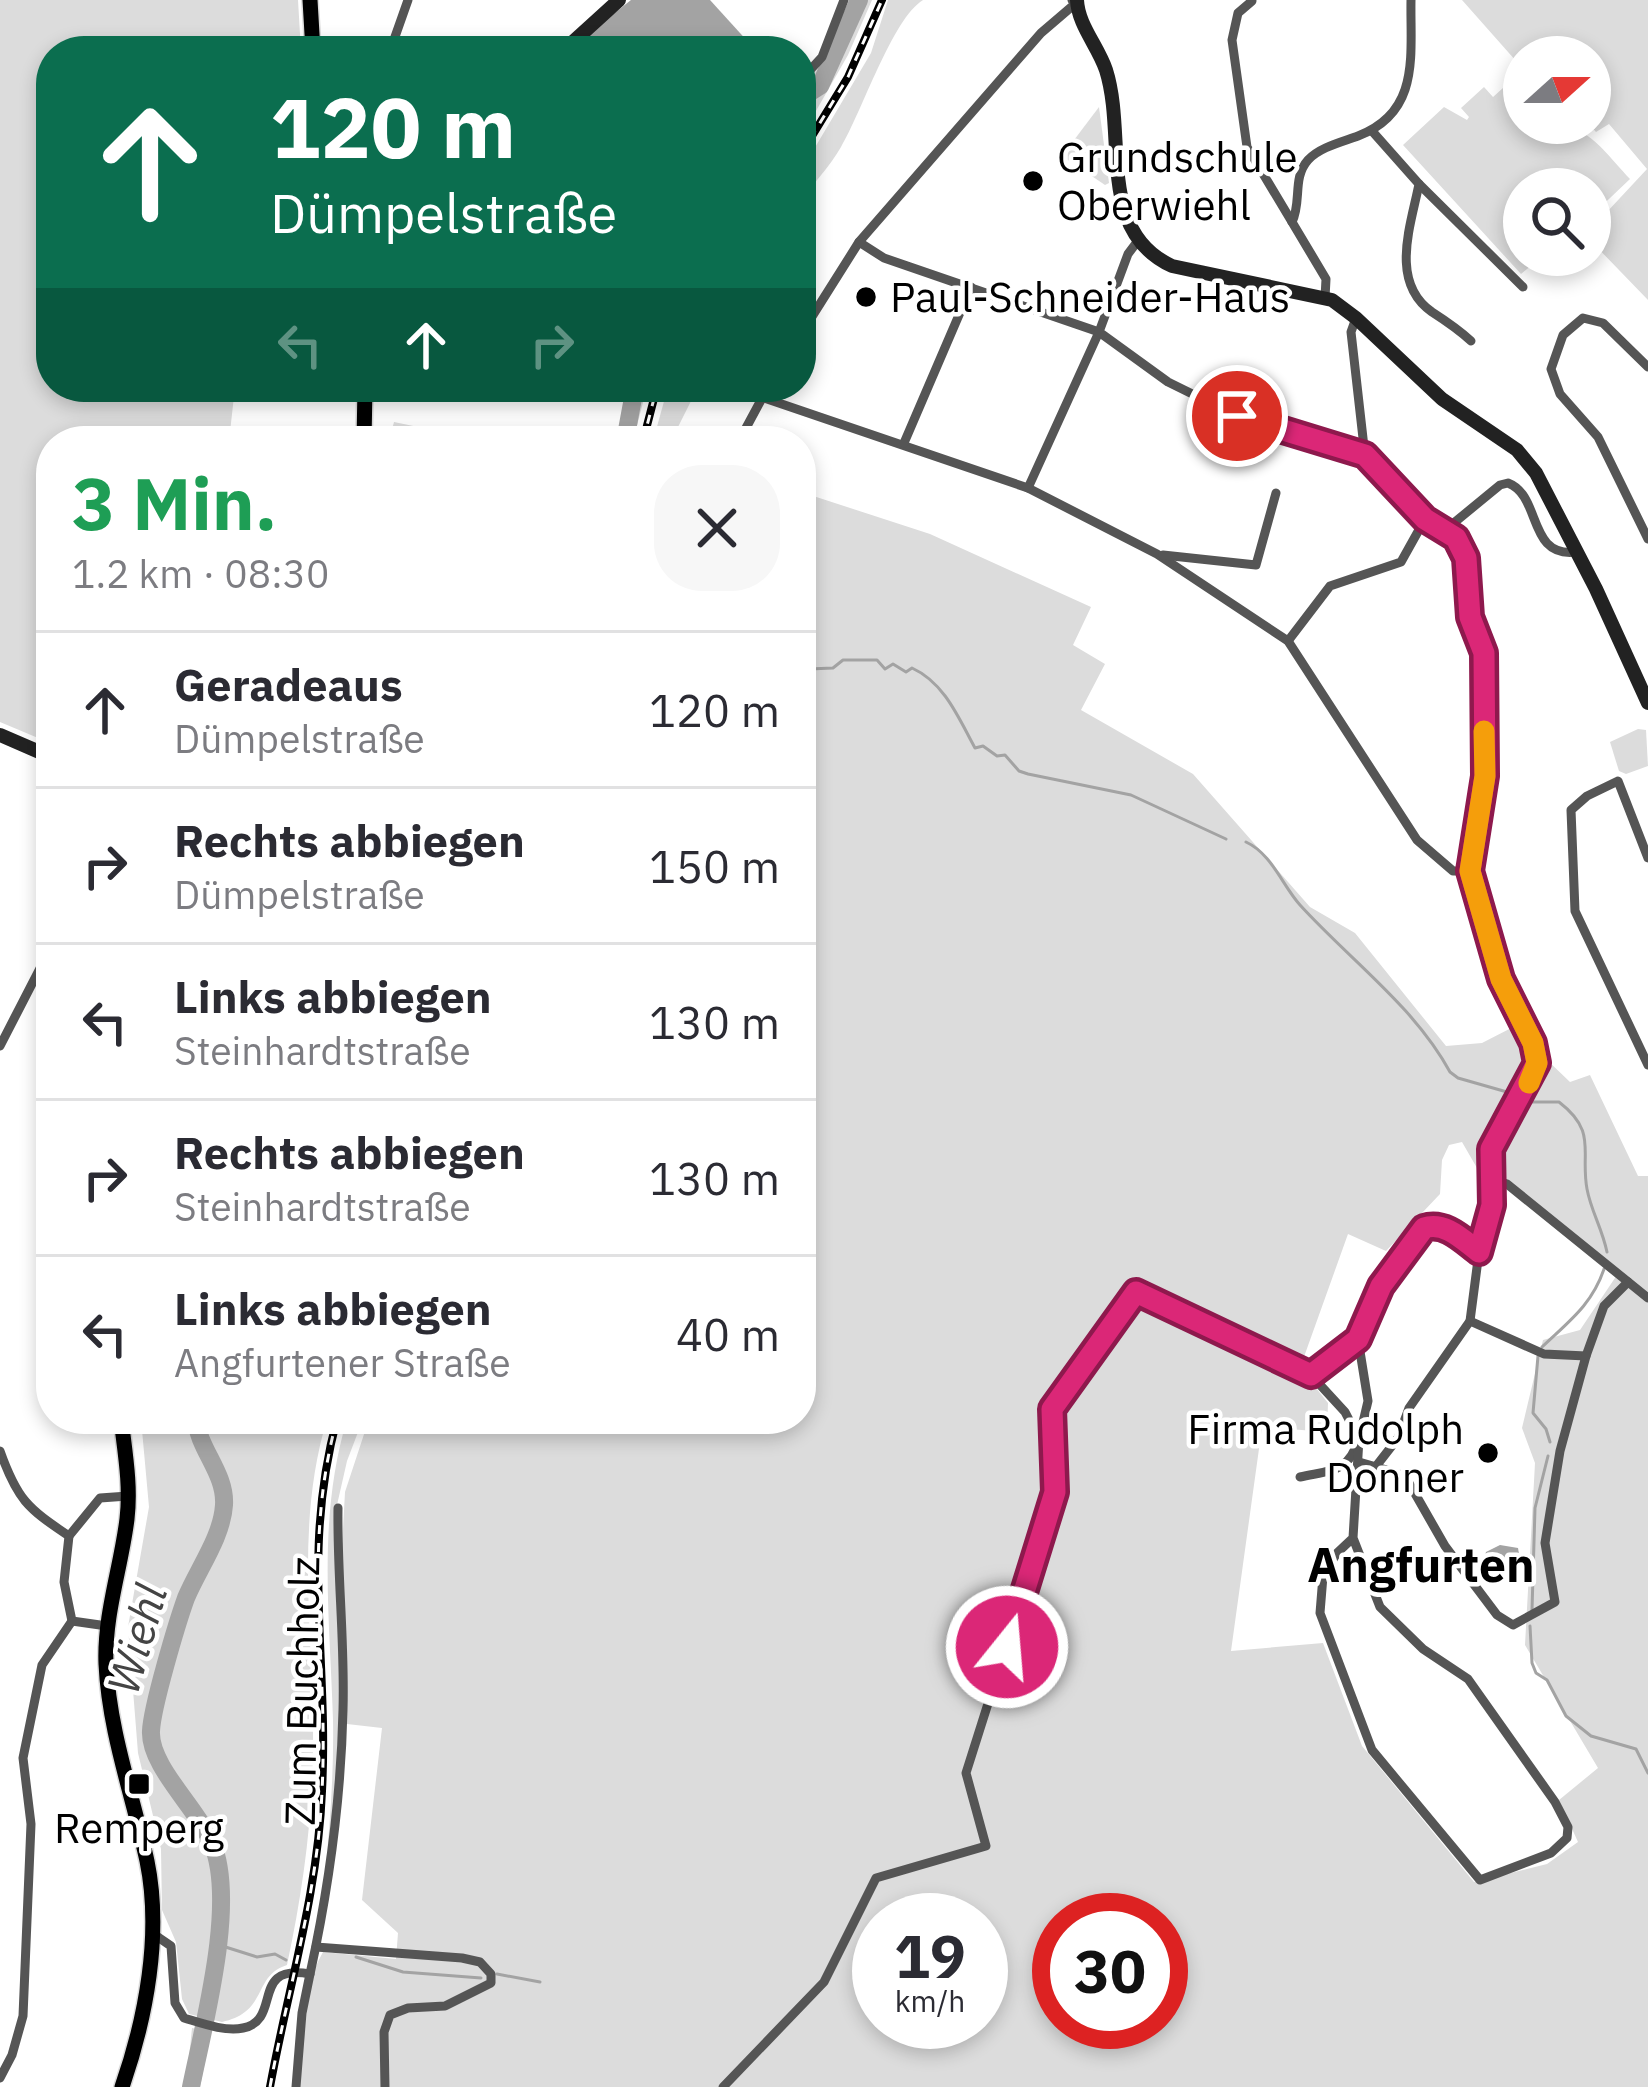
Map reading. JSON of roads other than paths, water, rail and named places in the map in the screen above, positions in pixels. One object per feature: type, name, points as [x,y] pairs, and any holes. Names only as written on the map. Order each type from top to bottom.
[{"type":"main road","points":[[310,0],[312,36]]},
{"type":"main road","points":[[579,36],[619,0]]},
{"type":"main road","points":[[1075,1],[1105,66],[1125,218],[1137,242],[1172,266],[1325,298],[1357,318],[1442,399],[1517,450],[1535,473],[1576,552],[1648,704]]},
{"type":"main road","points":[[0,735],[36,751]]},
{"type":"main road","points":[[122,1434],[128,1496],[107,1625],[106,1663],[110,1704],[146,1858],[151,1933],[141,2016],[122,2087]]},
{"type":"street","points":[[395,36],[408,0]]},
{"type":"street","points":[[816,64],[844,0]]},
{"type":"street","points":[[1292,222],[1297,212],[1298,177],[1305,163],[1317,152],[1372,131],[1410,87],[1412,0]]},
{"type":"street","points":[[816,310],[859,242],[1041,33],[1075,1]]},
{"type":"street","points":[[1252,2],[1238,13],[1232,40],[1247,147],[1326,279],[1325,298]]},
{"type":"street","points":[[1372,131],[1523,287]]},
{"type":"street","points":[[1419,184],[1405,261],[1412,288],[1431,311],[1472,340]]},
{"type":"street","points":[[859,242],[884,258],[1100,332],[1168,382],[1237,416],[1365,455],[1425,519],[1456,538],[1466,558],[1470,617],[1484,653],[1485,776],[1470,871],[1501,979],[1533,1043],[1537,1063],[1491,1149],[1492,1205],[1479,1252],[1470,1321],[1409,1408],[1398,1438],[1377,1466]]},
{"type":"street","points":[[1028,488],[1137,242]]},
{"type":"street","points":[[904,443],[971,287]]},
{"type":"street","points":[[1357,318],[1351,332],[1365,455]]},
{"type":"street","points":[[1648,367],[1603,323],[1583,318],[1563,334],[1551,369],[1560,394],[1598,437],[1648,539]]},
{"type":"street","points":[[792,402],[1028,488],[1157,554],[1288,641],[1417,840],[1453,871],[1470,871]]},
{"type":"street","points":[[1444,531],[1500,484],[1508,483],[1525,494],[1536,531],[1550,546],[1567,554],[1576,552]]},
{"type":"street","points":[[1157,554],[1256,565],[1276,493]]},
{"type":"street","points":[[1288,641],[1330,586],[1401,562],[1425,519]]},
{"type":"street","points":[[1648,858],[1618,781],[1571,810],[1575,911],[1648,1065]]},
{"type":"street","points":[[0,1046],[36,974]]},
{"type":"street","points":[[1492,1179],[1507,1184],[1648,1298]]},
{"type":"street","points":[[1311,1375],[1358,1339],[1381,1286],[1424,1228],[1446,1229],[1479,1252]]},
{"type":"street","points":[[1359,1462],[1409,1484],[1445,1546],[1497,1616],[1513,1625],[1555,1602],[1545,1543],[1560,1450],[1604,1306],[1628,1282]]},
{"type":"street","points":[[723,2087],[824,1982],[876,1878],[986,1846],[966,1773],[1055,1492],[1052,1409],[1136,1292],[1311,1375],[1346,1412],[1359,1438],[1353,1538],[1380,1607],[1423,1649],[1468,1679],[1556,1802],[1568,1827],[1567,1838],[1551,1853],[1480,1880],[1372,1750],[1319,1613],[1323,1576],[1353,1538]]},
{"type":"street","points":[[1470,1321],[1538,1352],[1586,1356]]},
{"type":"street","points":[[1300,1477],[1339,1469],[1351,1461],[1368,1400],[1358,1339]]},
{"type":"street","points":[[0,1451],[14,1490],[38,1516],[69,1536]]},
{"type":"street","points":[[0,2078],[13,2055],[23,2016],[31,1824],[23,1758],[42,1665],[72,1621],[64,1582],[69,1536],[100,1498],[128,1496]]},
{"type":"street","name":"Zum Buchholz","points":[[296,2087],[302,2013],[331,1867],[343,1712],[338,1508]]},
{"type":"street","points":[[72,1621],[107,1625]]},
{"type":"street","points":[[151,1933],[171,1946],[175,2003],[184,2018],[194,2021],[234,2029],[249,2026],[263,2011],[277,1977],[289,1971],[310,1974]]},
{"type":"street","points":[[316,1947],[462,1958],[480,1962],[491,1974],[491,1983],[445,2006],[408,2008],[390,2015],[384,2032],[385,2087]]},
{"type":"waterway","name":"Wiehl","points":[[816,89],[859,0]]},
{"type":"waterway","name":"Wiehl","points":[[628,426],[632,402]]},
{"type":"waterway","points":[[816,669],[833,668],[843,660],[877,660],[885,669],[893,664],[906,672],[912,668],[942,692],[975,748],[983,746],[997,756],[1005,755],[1028,774],[1131,795],[1226,839]]},
{"type":"waterway","points":[[1246,842],[1270,862],[1300,905],[1400,1005],[1450,1072],[1514,1094]]},
{"type":"waterway","points":[[1523,1098],[1559,1102],[1579,1123],[1585,1142],[1587,1189],[1607,1252]]},
{"type":"waterway","points":[[1542,1347],[1586,1303],[1604,1269]]},
{"type":"waterway","points":[[1538,1356],[1533,1413],[1550,1442]]},
{"type":"waterway","name":"Wiehl","points":[[191,2087],[216,1963],[219,1868],[205,1830],[158,1758],[151,1731],[182,1610],[214,1541],[224,1505],[221,1482],[199,1434]]},
{"type":"waterway","points":[[1532,1610],[1535,1508],[1548,1456]]},
{"type":"waterway","points":[[1530,1626],[1532,1663],[1566,1716],[1591,1736],[1636,1749],[1648,1773]]},
{"type":"waterway","points":[[216,1944],[286,1960]]},
{"type":"waterway","points":[[356,1957],[403,1972],[481,1978]]},
{"type":"waterway","points":[[497,1974],[540,1982]]},
{"type":"railway","points":[[816,129],[848,77],[882,0]]},
{"type":"railway","points":[[647,426],[653,402]]},
{"type":"railway","points":[[270,2087],[309,1903],[319,1829],[323,1743],[318,1560],[334,1434]]},
{"type":"place","name":"Grundschule Oberwiehl","points":[[1033,181]]},
{"type":"place","name":"Paul-Schneider-Haus","points":[[866,297]]},
{"type":"place","name":"Firma Rudolph Donner","points":[[1488,1453]]},
{"type":"place","name":"Remperg","points":[[139,1784]]},
{"type":"district","name":"Angfurten","points":[[1421,1565]]}]
